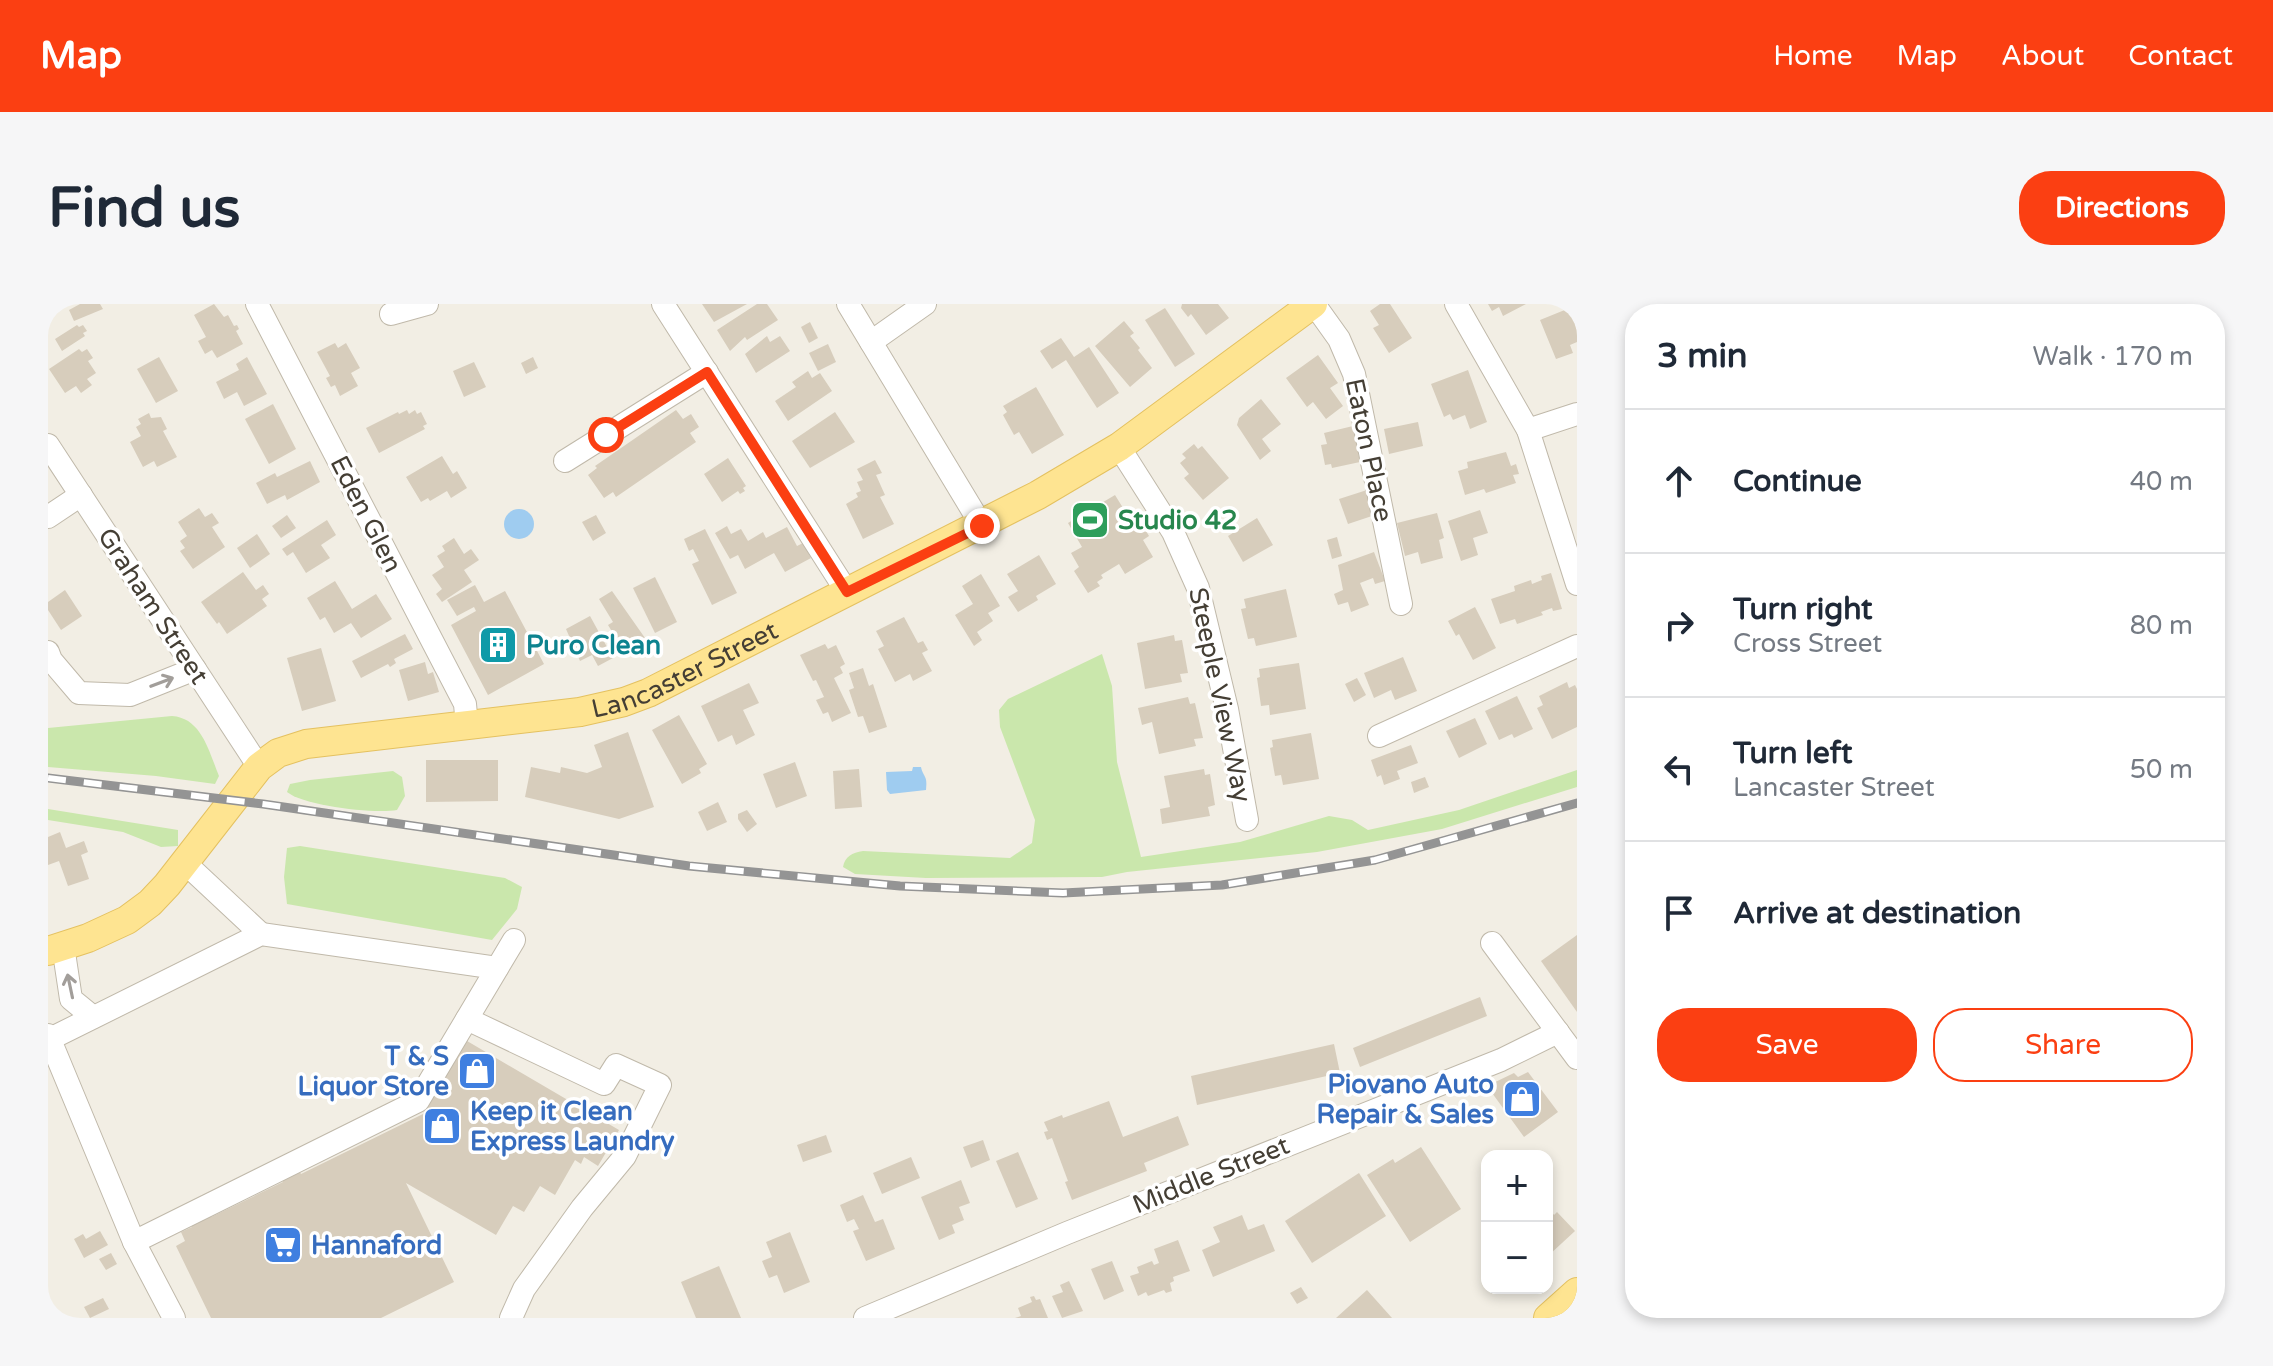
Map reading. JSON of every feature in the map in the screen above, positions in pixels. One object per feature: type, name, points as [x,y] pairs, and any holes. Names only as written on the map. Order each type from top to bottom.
[{"type":"main road","name":"Lancaster Street","points":[[56,949],[127,920],[150,903],[259,767],[278,753],[306,744],[580,712],[648,693],[982,526],[1119,447],[1314,304]]},
{"type":"main road","points":[[1548,1318],[1577,1292]]},
{"type":"street","name":"Eden Glen","points":[[257,304],[465,704],[467,726]]},
{"type":"street","points":[[391,314],[427,304]]},
{"type":"street","points":[[663,304],[847,592]]},
{"type":"street","points":[[848,304],[982,526]]},
{"type":"street","points":[[871,342],[925,304]]},
{"type":"street","name":"Eaton Place","points":[[1314,304],[1339,339],[1354,374],[1401,604]]},
{"type":"street","points":[[1456,304],[1528,430],[1577,584]]},
{"type":"street","points":[[565,461],[707,372]]},
{"type":"street","points":[[1528,430],[1577,414]]},
{"type":"street","name":"Graham Street","points":[[48,445],[259,767]]},
{"type":"street","name":"Steeple View Way","points":[[1119,447],[1173,532],[1198,588],[1227,709],[1247,820]]},
{"type":"street","points":[[48,517],[81,495]]},
{"type":"street","points":[[1379,736],[1577,646]]},
{"type":"street","points":[[48,652],[51,660],[79,693],[130,695],[195,669]]},
{"type":"street","points":[[185,863],[261,934]]},
{"type":"street","points":[[174,1318],[134,1242],[49,1037],[261,934],[497,968]]},
{"type":"street","points":[[134,1242],[418,1101],[514,940]]},
{"type":"street","points":[[1492,943],[1577,1058]]},
{"type":"street","points":[[56,949],[71,999],[93,1017]]},
{"type":"street","points":[[467,1019],[604,1084],[616,1065],[660,1085],[625,1156],[582,1208],[524,1289],[511,1318]]},
{"type":"street","name":"Middle Street","points":[[865,1318],[1096,1221],[1501,1060],[1558,1032]]},
{"type":"green space","points":[[1102,654],[1112,686],[1117,762],[1141,857],[1240,842],[1329,816],[1352,820],[1368,830],[1459,810],[1577,770],[1577,787],[1442,829],[1317,852],[1102,877],[926,878],[855,874],[843,867],[850,856],[863,851],[1010,858],[1032,843],[1035,820],[1000,727],[999,710],[1008,699]]},
{"type":"green space","points":[[172,716],[191,723],[203,738],[219,776],[215,784],[48,767],[48,728]]},
{"type":"green space","points":[[393,771],[402,777],[405,796],[397,810],[340,808],[308,801],[287,792],[290,784],[310,780]]},
{"type":"green space","points":[[48,809],[178,830],[178,846],[161,847],[123,832],[48,820]]},
{"type":"green space","points":[[300,846],[505,878],[522,887],[517,909],[492,940],[287,904],[284,877],[287,848]]},
{"type":"water","points":[[519,509],[529,514],[534,524],[529,534],[519,539],[509,534],[504,524],[509,514]]},
{"type":"water","points":[[913,767],[921,767],[926,790],[890,794],[886,772],[912,771]]},
{"type":"building","points":[[80,304],[100,304],[103,309],[74,321],[69,310]]},
{"type":"building","points":[[214,304],[224,317],[228,315],[234,326],[237,325],[239,329],[236,331],[243,344],[217,358],[212,350],[205,354],[198,341],[206,337],[194,315]]},
{"type":"building","points":[[702,304],[747,304],[714,322]]},
{"type":"building","points":[[757,304],[767,304],[778,320],[747,340],[745,337],[730,351],[717,330]]},
{"type":"building","points":[[1182,304],[1218,304],[1229,318],[1206,335],[1191,314],[1188,317],[1181,308]]},
{"type":"building","points":[[1380,304],[1390,304],[1412,338],[1389,353],[1373,328],[1379,325],[1370,311]]},
{"type":"building","points":[[1488,304],[1526,304],[1503,316],[1499,307],[1492,311]]},
{"type":"building","points":[[1577,305],[1577,319],[1574,320],[1577,342],[1570,345],[1573,353],[1556,359],[1540,320]]},
{"type":"building","points":[[1165,308],[1195,354],[1175,367],[1145,320]]},
{"type":"building","points":[[1124,321],[1134,333],[1130,336],[1140,348],[1138,350],[1152,368],[1130,387],[1095,346]]},
{"type":"building","points":[[810,322],[818,338],[809,343],[801,327]]},
{"type":"building","points":[[77,325],[83,325],[87,331],[83,333],[85,336],[62,351],[55,339]]},
{"type":"building","points":[[767,336],[770,342],[780,336],[790,351],[756,373],[745,354]]},
{"type":"building","points":[[1061,338],[1074,357],[1089,347],[1119,393],[1097,408],[1066,360],[1052,369],[1040,351]]},
{"type":"building","points":[[335,343],[338,348],[346,343],[360,368],[351,373],[358,386],[340,396],[335,385],[331,387],[326,378],[330,376],[317,352]]},
{"type":"building","points":[[828,344],[836,362],[818,371],[809,353]]},
{"type":"building","points":[[79,349],[82,352],[87,349],[93,358],[88,361],[96,373],[87,379],[92,385],[81,393],[76,386],[65,393],[49,369]]},
{"type":"building","points":[[1318,355],[1338,383],[1330,388],[1343,406],[1326,419],[1313,402],[1307,407],[1286,378]]},
{"type":"building","points":[[159,357],[178,391],[156,403],[137,369]]},
{"type":"building","points":[[247,357],[267,394],[244,406],[237,392],[224,399],[216,382],[239,370],[236,364]]},
{"type":"building","points":[[533,357],[538,368],[526,374],[521,363]]},
{"type":"building","points":[[474,362],[486,387],[464,397],[453,371]]},
{"type":"building","points":[[1468,370],[1487,422],[1470,429],[1465,415],[1453,420],[1450,414],[1444,417],[1431,384]]},
{"type":"building","points":[[808,371],[812,378],[820,373],[832,391],[788,421],[775,401],[796,387],[792,382]]},
{"type":"building","points":[[1036,387],[1064,435],[1032,454],[1019,432],[1014,435],[1003,415],[1007,412],[1003,406]]},
{"type":"building","points":[[1261,399],[1281,424],[1262,439],[1271,451],[1260,460],[1237,425],[1239,418]]},
{"type":"building","points":[[273,404],[296,449],[269,464],[245,419]]},
{"type":"building","points":[[407,410],[409,414],[415,410],[417,414],[421,412],[427,424],[423,426],[425,429],[379,453],[366,428]]},
{"type":"building","points":[[676,410],[683,419],[691,414],[699,427],[690,433],[696,442],[616,497],[613,492],[604,498],[588,475],[597,468],[595,466]]},
{"type":"building","points":[[835,412],[855,442],[810,468],[792,441]]},
{"type":"building","points":[[149,413],[151,418],[161,417],[167,429],[163,431],[177,457],[157,467],[154,461],[143,467],[130,442],[141,436],[136,427],[141,424],[138,419]]},
{"type":"building","points":[[1418,422],[1423,446],[1389,454],[1384,429]]},
{"type":"building","points":[[1353,426],[1356,439],[1360,438],[1362,446],[1357,447],[1360,462],[1332,468],[1331,464],[1325,465],[1321,445],[1327,444],[1324,433]]},
{"type":"building","points":[[1194,444],[1198,449],[1202,446],[1229,478],[1203,500],[1184,478],[1189,474],[1180,463],[1186,458],[1182,454]]},
{"type":"building","points":[[1506,452],[1511,466],[1516,464],[1519,474],[1513,475],[1516,483],[1486,493],[1484,489],[1465,495],[1458,471],[1468,468],[1467,462]]},
{"type":"building","points":[[442,456],[453,474],[457,471],[467,488],[451,498],[447,491],[430,501],[428,498],[421,502],[406,477]]},
{"type":"building","points":[[728,458],[746,486],[743,488],[745,491],[740,494],[738,491],[722,502],[704,474]]},
{"type":"building","points":[[875,460],[882,473],[876,475],[885,495],[880,497],[894,524],[863,539],[846,504],[858,497],[856,493],[861,491],[857,482],[863,480],[857,469]]},
{"type":"building","points":[[310,461],[320,482],[287,500],[285,495],[267,504],[256,483]]},
{"type":"building","points":[[1367,490],[1375,515],[1348,524],[1339,499]]},
{"type":"building","points":[[1115,495],[1128,516],[1135,512],[1149,536],[1143,540],[1153,557],[1125,574],[1119,564],[1101,575],[1103,578],[1097,582],[1100,586],[1088,593],[1074,571],[1079,567],[1071,553],[1082,547],[1068,523]]},
{"type":"building","points":[[199,508],[205,517],[212,513],[219,523],[212,527],[225,547],[193,569],[180,551],[185,548],[180,541],[187,536],[178,522]]},
{"type":"building","points":[[1480,510],[1488,533],[1473,538],[1478,555],[1461,561],[1448,521]]},
{"type":"building","points":[[1437,513],[1444,538],[1439,540],[1443,558],[1421,564],[1418,552],[1405,556],[1397,523]]},
{"type":"building","points":[[287,515],[296,528],[281,538],[272,526]]},
{"type":"building","points":[[596,515],[606,533],[593,541],[582,522]]},
{"type":"building","points":[[1257,518],[1273,545],[1243,562],[1228,536]]},
{"type":"building","points":[[327,520],[336,535],[321,545],[330,558],[306,573],[293,552],[287,556],[282,549]]},
{"type":"building","points":[[727,526],[731,534],[741,529],[748,541],[763,532],[766,538],[787,527],[797,546],[803,543],[811,558],[785,572],[774,553],[745,569],[738,555],[730,559],[715,533]]},
{"type":"building","points":[[705,529],[737,593],[712,605],[692,564],[699,561],[693,549],[689,551],[684,539]]},
{"type":"building","points":[[257,534],[270,554],[250,568],[237,548]]},
{"type":"building","points":[[1337,537],[1342,556],[1332,559],[1327,540]]},
{"type":"building","points":[[454,538],[464,554],[471,549],[479,560],[464,570],[472,582],[442,602],[436,594],[442,589],[432,575],[444,567],[437,556],[445,551],[442,546]]},
{"type":"building","points":[[1374,552],[1385,581],[1375,584],[1373,578],[1360,583],[1369,605],[1351,612],[1348,602],[1338,605],[1334,594],[1343,590],[1338,565]]},
{"type":"building","points":[[1039,555],[1056,584],[1018,612],[1008,597],[1018,591],[1007,574]]},
{"type":"building","points":[[243,572],[256,590],[263,585],[269,594],[262,599],[267,606],[227,634],[201,602]]},
{"type":"building","points":[[1551,573],[1562,609],[1553,611],[1552,608],[1541,612],[1543,615],[1517,624],[1515,619],[1500,624],[1491,599],[1515,591],[1514,586],[1542,580],[1541,576]]},
{"type":"building","points":[[981,574],[1000,606],[988,613],[993,621],[977,632],[982,640],[974,646],[955,615],[973,604],[962,586]]},
{"type":"building","points":[[655,577],[677,622],[655,633],[633,588]]},
{"type":"building","points":[[335,581],[352,609],[376,594],[392,619],[361,638],[351,623],[334,633],[325,617],[320,620],[307,598]]},
{"type":"building","name":"Puro Clean","points":[[475,585],[484,602],[505,591],[544,664],[488,695],[451,625],[476,611],[474,607],[457,616],[447,600]]},
{"type":"building","points":[[1286,589],[1297,637],[1256,646],[1254,638],[1248,639],[1241,609],[1246,608],[1244,599]]},
{"type":"building","points":[[65,590],[82,616],[61,630],[48,610],[48,602]]},
{"type":"building","points":[[612,591],[645,638],[624,651],[608,625],[613,622],[599,599]]},
{"type":"building","points":[[1475,607],[1496,648],[1473,660],[1448,621]]},
{"type":"building","points":[[590,616],[613,658],[598,666],[592,655],[580,661],[566,629]]},
{"type":"building","points":[[904,617],[918,643],[923,641],[928,650],[922,653],[932,671],[913,681],[910,674],[895,682],[878,649],[884,646],[876,631]]},
{"type":"building","points":[[405,634],[413,649],[394,659],[396,663],[390,667],[388,664],[361,678],[352,661]]},
{"type":"building","points":[[1174,635],[1175,641],[1182,640],[1188,673],[1180,674],[1182,682],[1145,689],[1137,643]]},
{"type":"building","points":[[825,644],[828,649],[836,645],[845,664],[840,667],[843,673],[834,678],[851,713],[832,722],[828,712],[823,714],[816,700],[824,697],[800,655]]},
{"type":"building","points":[[321,648],[336,701],[302,711],[287,658]]},
{"type":"building","points":[[1403,657],[1417,691],[1395,700],[1391,690],[1374,698],[1364,673]]},
{"type":"building","points":[[425,662],[428,674],[433,672],[439,692],[408,701],[399,670]]},
{"type":"building","points":[[1299,663],[1306,709],[1270,715],[1269,705],[1261,706],[1257,678],[1260,677],[1259,669]]},
{"type":"building","points":[[863,668],[869,686],[873,684],[887,727],[869,733],[863,716],[858,717],[849,690],[854,688],[849,673]]},
{"type":"building","points":[[1357,678],[1366,695],[1354,702],[1345,684]]},
{"type":"building","points":[[1567,682],[1569,688],[1575,685],[1577,689],[1577,727],[1552,739],[1537,708],[1543,705],[1539,696]]},
{"type":"building","points":[[749,683],[759,703],[743,710],[755,735],[736,745],[732,735],[718,742],[701,706]]},
{"type":"building","points":[[1517,696],[1533,729],[1514,738],[1512,734],[1499,740],[1485,711]]},
{"type":"building","points":[[1188,697],[1190,704],[1195,703],[1203,738],[1194,739],[1196,746],[1159,754],[1152,722],[1142,725],[1138,708]]},
{"type":"building","points":[[679,715],[707,764],[699,769],[701,773],[682,784],[652,730]]},
{"type":"building","points":[[1475,718],[1487,744],[1459,758],[1446,731]]},
{"type":"building","points":[[628,732],[654,807],[619,819],[525,797],[531,767],[560,773],[561,767],[587,773],[602,767],[594,745]]},
{"type":"building","points":[[1311,733],[1319,779],[1283,785],[1281,775],[1275,776],[1270,748],[1273,747],[1272,740]]},
{"type":"building","points":[[1411,745],[1418,763],[1397,771],[1400,779],[1384,785],[1381,775],[1377,777],[1371,760]]},
{"type":"building","points":[[426,760],[498,760],[498,801],[426,802]]},
{"type":"building","points":[[795,762],[807,796],[776,808],[763,774]]},
{"type":"building","points":[[859,769],[862,807],[835,809],[833,771]]},
{"type":"building","points":[[1204,769],[1205,775],[1210,774],[1215,805],[1208,807],[1210,816],[1162,824],[1160,809],[1170,807],[1164,776]]},
{"type":"building","points":[[1425,777],[1429,787],[1414,793],[1411,782]]},
{"type":"building","points":[[718,802],[727,822],[707,831],[698,812]]},
{"type":"building","points":[[747,810],[757,824],[747,832],[738,814]]},
{"type":"building","points":[[60,832],[66,848],[84,841],[88,852],[81,855],[89,879],[68,886],[59,861],[48,865],[48,837]]},
{"type":"building","points":[[1577,935],[1577,1012],[1541,961]]},
{"type":"building","points":[[1480,997],[1487,1016],[1360,1067],[1353,1048]]},
{"type":"building","points":[[462,1038],[619,1130],[598,1166],[584,1157],[581,1164],[575,1160],[555,1195],[540,1186],[524,1212],[513,1206],[496,1235],[406,1183],[454,1282],[381,1318],[211,1318],[176,1246],[185,1241],[181,1232],[192,1227],[189,1220],[208,1210],[211,1217],[283,1182],[280,1175],[297,1167],[301,1174],[423,1114],[453,1061]]},
{"type":"building","points":[[1334,1044],[1340,1073],[1197,1105],[1191,1076]]},
{"type":"building","name":"Piovano Auto Repair & Sales","points":[[1528,1072],[1558,1112],[1524,1137],[1487,1086],[1514,1073],[1518,1077]]},
{"type":"building","points":[[1109,1101],[1123,1137],[1178,1116],[1189,1145],[1144,1163],[1147,1171],[1072,1200],[1052,1138],[1047,1140],[1044,1132],[1048,1131],[1044,1122]]},
{"type":"building","points":[[826,1135],[832,1152],[803,1162],[797,1145]]},
{"type":"building","points":[[983,1140],[990,1160],[971,1168],[963,1147]]},
{"type":"building","points":[[1421,1147],[1461,1209],[1410,1242],[1367,1175]]},
{"type":"building","points":[[1018,1152],[1038,1199],[1016,1208],[996,1161]]},
{"type":"building","points":[[911,1157],[920,1178],[882,1194],[873,1173]]},
{"type":"building","points":[[1359,1173],[1386,1216],[1312,1263],[1285,1221]]},
{"type":"building","points":[[961,1180],[970,1203],[959,1207],[964,1220],[952,1225],[955,1233],[939,1240],[921,1197]]},
{"type":"building","points":[[863,1195],[875,1222],[883,1219],[895,1249],[866,1261],[853,1231],[859,1229],[854,1219],[847,1222],[840,1205]]},
{"type":"building","points":[[1557,1212],[1575,1231],[1553,1251],[1553,1214]]},
{"type":"building","points":[[1242,1215],[1248,1230],[1264,1224],[1275,1251],[1213,1277],[1202,1250],[1220,1242],[1213,1227]]},
{"type":"building","points":[[100,1231],[108,1245],[84,1258],[74,1239],[83,1234],[86,1239]]},
{"type":"building","points":[[790,1232],[810,1282],[784,1293],[777,1275],[769,1278],[762,1261],[772,1257],[766,1242]]},
{"type":"building","points":[[1178,1240],[1190,1271],[1173,1277],[1174,1281],[1170,1283],[1172,1291],[1166,1293],[1164,1290],[1148,1296],[1146,1292],[1138,1296],[1130,1276],[1139,1273],[1137,1267],[1152,1261],[1154,1265],[1159,1263],[1154,1249]]},
{"type":"building","points":[[111,1253],[117,1264],[106,1270],[99,1259]]},
{"type":"building","points":[[1112,1261],[1124,1291],[1104,1300],[1091,1269]]},
{"type":"building","points":[[719,1266],[741,1318],[696,1318],[681,1282]]},
{"type":"building","points":[[1069,1281],[1083,1311],[1062,1318],[1052,1296],[1063,1292],[1060,1285]]},
{"type":"building","points":[[1301,1287],[1308,1298],[1297,1304],[1290,1293]]},
{"type":"building","points":[[1367,1290],[1392,1318],[1336,1318]]},
{"type":"building","points":[[1034,1296],[1036,1300],[1040,1299],[1048,1318],[1015,1318],[1021,1316],[1018,1308],[1032,1302],[1030,1297]]},
{"type":"building","points":[[103,1298],[109,1309],[90,1318],[84,1307]]},
{"type":"railway","points":[[48,778],[263,804],[689,866],[900,886],[1063,893],[1222,885],[1375,860],[1577,803]]},
{"type":"place","name":"Studio 42","points":[[1090,520]]},
{"type":"place","name":"Puro Clean","points":[[498,645]]},
{"type":"place","name":"T & S Liquor Store","points":[[477,1071]]},
{"type":"place","name":"Piovano Auto Repair & Sales","points":[[1522,1099]]},
{"type":"place","name":"Keep it Clean Express Laundry","points":[[442,1126]]},
{"type":"place","name":"Hannaford","points":[[283,1245]]},
{"type":"route","points":[[606,435],[707,372],[847,592],[982,526]]}]
